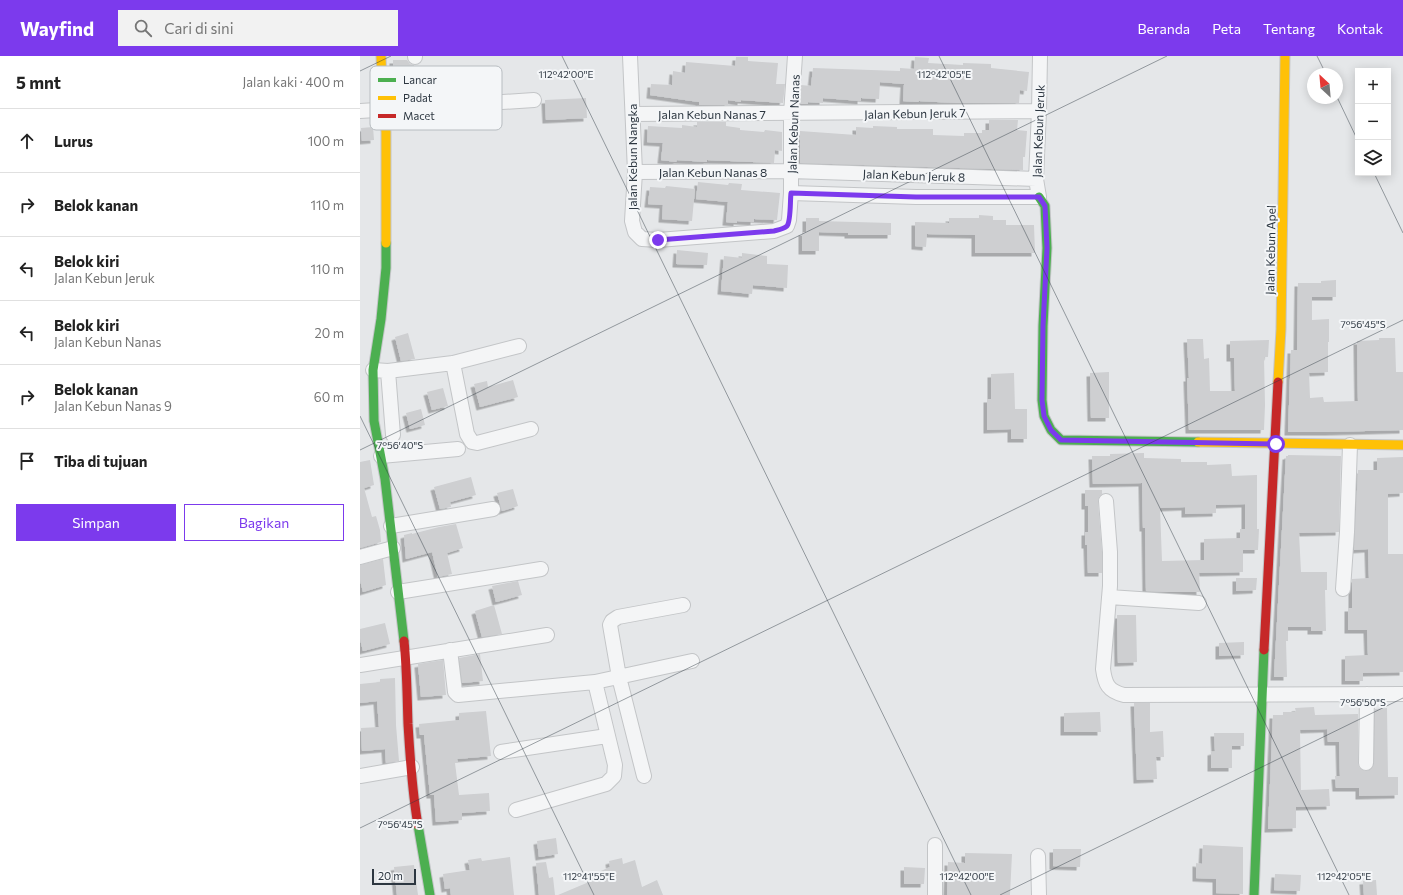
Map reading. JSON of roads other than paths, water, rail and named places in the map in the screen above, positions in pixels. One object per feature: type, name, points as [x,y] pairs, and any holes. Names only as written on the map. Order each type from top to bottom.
[{"type":"street","points":[[381,56],[381,66]]},
{"type":"street","name":"Jalan Kebun Nangka","points":[[630,56],[635,172],[632,221],[635,232],[642,239],[658,240],[774,231]]},
{"type":"street","name":"Jalan Kebun Nanas","points":[[774,231],[786,226],[789,220],[792,171],[791,114],[795,56]]},
{"type":"street","name":"Jalan Kebun Jeruk","points":[[1039,197],[1036,179],[1040,112],[1040,56]]},
{"type":"street","name":"Jalan Kebun Apel","points":[[1254,895],[1262,695],[1282,329],[1285,56]]},
{"type":"street","points":[[502,102],[534,100]]},
{"type":"street","points":[[360,111],[370,110]]},
{"type":"street","name":"Jalan Kebun Jeruk 7","points":[[791,114],[1040,112]]},
{"type":"street","name":"Jalan Kebun Nanas 7","points":[[633,114],[791,114]]},
{"type":"street","points":[[386,130],[386,268],[381,319],[373,370],[374,421],[385,479],[406,657],[408,725],[415,808],[430,895]]},
{"type":"street","name":"Jalan Kebun Jeruk 8","points":[[792,171],[1036,179]]},
{"type":"street","name":"Jalan Kebun Nanas 8","points":[[635,172],[792,171]]},
{"type":"street","points":[[791,193],[916,197],[1039,197],[1045,206],[1047,248],[1043,326],[1042,400],[1044,416],[1051,430],[1061,440],[1403,445]]},
{"type":"street","points":[[373,370],[388,371],[454,363],[519,346]]},
{"type":"street","points":[[454,363],[467,434],[472,442],[477,443],[531,429]]},
{"type":"street","points":[[388,371],[393,435]]},
{"type":"street","points":[[1343,589],[1347,532],[1350,445]]},
{"type":"street","points":[[381,456],[458,449]]},
{"type":"street","points":[[1106,501],[1110,552],[1109,597],[1103,669],[1105,682],[1109,688],[1116,693],[1124,695],[1403,694]]},
{"type":"street","points":[[391,526],[493,509]]},
{"type":"street","points":[[360,557],[393,548]]},
{"type":"street","points":[[398,592],[541,569]]},
{"type":"street","points":[[1109,597],[1199,603]]},
{"type":"street","points":[[644,776],[619,677],[610,626],[612,621],[618,617],[683,605]]},
{"type":"street","points":[[360,665],[547,635]]},
{"type":"street","points":[[450,650],[455,692],[458,695],[595,682],[692,661]]},
{"type":"street","points":[[516,810],[606,784],[614,776],[615,766],[595,682]]},
{"type":"street","points":[[1366,764],[1367,694]]},
{"type":"street","points":[[501,752],[607,736]]},
{"type":"street","points":[[360,776],[412,767]]},
{"type":"street","points":[[935,845],[935,895]]},
{"type":"street","points":[[1038,856],[1039,895]]}]
